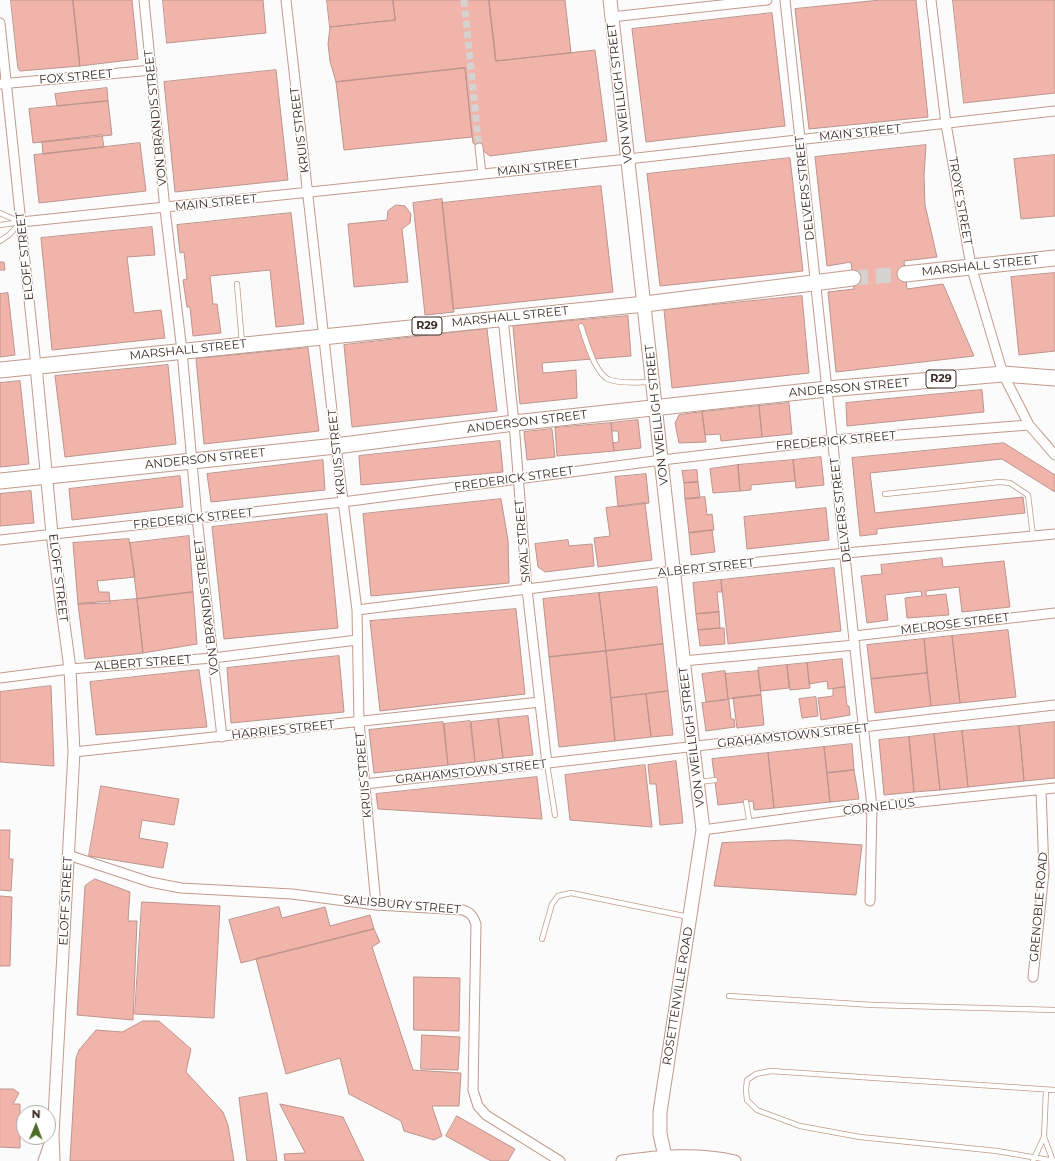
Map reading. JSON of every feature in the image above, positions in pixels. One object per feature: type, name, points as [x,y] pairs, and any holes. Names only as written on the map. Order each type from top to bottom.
[{"type":"main road","name":"VON WEILLIGH STREET","points":[[610,0],[645,304],[683,661],[704,830]]},
{"type":"main road","name":"MARSHALL STREET","points":[[905,274],[1055,258]]},
{"type":"main road","name":"MARSHALL STREET","points":[[0,370],[645,304],[853,278]]},
{"type":"main road","name":"ANDERSON STREET","points":[[0,481],[336,446],[514,423],[827,389],[1004,374],[1055,378]]},
{"type":"main road","name":"ROSETTENVILLE ROAD","points":[[665,1158],[660,1134],[660,1112],[704,830]]},
{"type":"street","name":"VON BRANDIS STREET","points":[[144,0],[165,209],[182,351],[197,518],[222,737]]},
{"type":"street","name":"KRUIS STREET","points":[[286,0],[325,336],[336,446],[357,610],[359,722],[376,905]]},
{"type":"street","points":[[611,17],[767,0]]},
{"type":"street","name":"DELVERS STREET","points":[[785,0],[799,140],[846,553],[872,807],[870,901]]},
{"type":"street","name":"TROYE STREET","points":[[931,0],[946,124],[971,266],[1004,374],[1029,426],[1055,455]]},
{"type":"street","name":"ELOFF STREET","points":[[0,23],[4,84],[21,222],[52,534],[70,669],[74,752],[55,1105]]},
{"type":"street","name":"FOX STREET","points":[[4,84],[152,70]]},
{"type":"street","name":"MAIN STREET","points":[[21,222],[165,209],[1055,111]]},
{"type":"street","points":[[479,147],[482,174]]},
{"type":"street","name":"SMAL STREET","points":[[502,318],[514,423],[517,478],[527,590],[547,764]]},
{"type":"street","name":"FREDERICK STREET","points":[[0,540],[343,502],[517,478],[833,440],[1029,426]]},
{"type":"street","name":"ALBERT STREET","points":[[357,610],[673,571],[846,553],[1055,534]]},
{"type":"street","name":"MELROSE STREET","points":[[683,661],[1055,613]]},
{"type":"street","name":"ALBERT STREET","points":[[0,678],[70,669],[213,658],[357,640]]},
{"type":"street","name":"HARRIES STREET","points":[[74,752],[540,702]]},
{"type":"street","name":"GRAHAMSTOWN STREET","points":[[365,784],[1055,705]]},
{"type":"street","name":"CORNELIUS","points":[[704,830],[872,807],[1055,788]]},
{"type":"street","name":"GRENOBLE ROAD","points":[[1033,977],[1044,872],[1041,790]]},
{"type":"street","name":"SALISBURY STREET","points":[[68,854],[150,882],[180,888],[292,894],[376,905],[463,910],[473,916],[476,924],[472,1090],[475,1099],[486,1115],[560,1161]]},
{"type":"street","name":"ELOFF STREET","points":[[44,1161],[50,1145]]},
{"type":"street","name":"ELOFF STREET","points":[[53,1145],[54,1161]]},
{"type":"street","points":[[622,1161],[695,1156],[735,1161]]},
{"type":"lane","name":"MAIN STREET","points":[[0,213],[11,216],[21,222]]},
{"type":"lane","points":[[0,225],[21,222]]},
{"type":"lane","points":[[0,241],[9,235],[21,222]]},
{"type":"lane","points":[[237,284],[242,345]]},
{"type":"lane","points":[[581,326],[596,364],[603,376],[610,380],[653,382]]},
{"type":"lane","points":[[885,494],[1000,482],[1010,483],[1028,495],[1033,536]]},
{"type":"lane","points":[[547,764],[555,815]]},
{"type":"lane","points":[[697,783],[715,780]]},
{"type":"lane","points":[[746,802],[750,824]]},
{"type":"lane","points":[[542,939],[552,904],[558,896],[570,894],[690,917]]},
{"type":"lane","points":[[729,996],[873,1005],[1055,1010]]},
{"type":"lane","points":[[1044,1137],[1054,1161],[860,1137],[800,1126],[757,1110],[747,1100],[746,1090],[748,1080],[756,1074],[771,1071],[1055,1090]]},
{"type":"lane","points":[[1033,1159],[1044,1137],[1046,1090]]},
{"type":"building","points":[[11,0],[73,0],[80,66],[20,71],[18,68]]},
{"type":"building","points":[[73,0],[132,0],[138,59],[80,66]]},
{"type":"building","points":[[163,0],[263,0],[266,33],[167,43]]},
{"type":"building","points":[[327,0],[393,0],[395,20],[330,27]]},
{"type":"building","points":[[393,0],[489,0],[496,61],[595,50],[607,141],[490,156],[473,143],[465,68],[336,82],[330,61],[328,44],[330,27],[395,20]]},
{"type":"building","points":[[489,0],[565,0],[571,53],[496,61]]},
{"type":"building","points":[[881,0],[916,0],[928,117],[809,129],[795,9]]},
{"type":"building","points":[[953,0],[1055,0],[1055,93],[964,103]]},
{"type":"building","points":[[772,13],[785,126],[646,142],[632,29]]},
{"type":"building","points":[[465,68],[472,137],[344,150],[336,82]]},
{"type":"building","points":[[276,70],[288,180],[175,192],[164,82]]},
{"type":"building","points":[[107,88],[108,101],[57,106],[55,94]]},
{"type":"building","points":[[108,101],[112,135],[33,143],[29,109]]},
{"type":"building","points":[[102,135],[104,147],[43,154],[42,142]]},
{"type":"building","points":[[140,143],[146,191],[39,203],[34,155]]},
{"type":"building","points":[[926,145],[924,175],[925,205],[937,257],[904,261],[907,289],[943,284],[974,356],[836,372],[828,292],[854,289],[851,262],[827,266],[815,157]]},
{"type":"building","points":[[1055,155],[1055,216],[1021,219],[1014,159]]},
{"type":"building","points":[[790,158],[803,271],[660,286],[647,174]]},
{"type":"building","points":[[601,186],[613,292],[453,309],[442,203]]},
{"type":"building","points":[[442,199],[454,312],[425,315],[413,203]]},
{"type":"building","points":[[396,205],[405,206],[411,214],[410,223],[402,229],[408,282],[354,287],[348,224],[387,220],[388,211]]},
{"type":"building","points":[[291,213],[304,324],[276,327],[270,270],[210,276],[213,304],[217,304],[221,333],[193,336],[190,307],[187,307],[183,280],[187,279],[184,252],[180,253],[177,225]]},
{"type":"building","points":[[152,227],[155,255],[127,257],[134,313],[161,310],[165,338],[52,350],[41,238]]},
{"type":"building","points":[[0,262],[4,262],[5,270],[0,270]]},
{"type":"building","points":[[1055,273],[1055,351],[1019,355],[1011,277]]},
{"type":"building","points":[[8,293],[15,355],[0,357],[0,294]]},
{"type":"building","points":[[802,296],[809,373],[672,388],[664,310]]},
{"type":"building","points":[[628,316],[631,356],[542,363],[543,373],[576,370],[577,398],[520,404],[513,326]]},
{"type":"building","points":[[487,329],[497,411],[352,427],[344,345]]},
{"type":"building","points":[[308,348],[319,431],[204,444],[196,359]]},
{"type":"building","points":[[168,365],[176,444],[65,457],[55,376]]},
{"type":"building","points":[[20,381],[29,464],[0,467],[0,383]]},
{"type":"building","points":[[982,390],[984,412],[847,426],[846,403]]},
{"type":"building","points":[[789,403],[792,434],[762,437],[759,406]]},
{"type":"building","points":[[759,406],[762,437],[721,441],[720,434],[705,435],[702,412]]},
{"type":"building","points":[[702,412],[706,442],[679,443],[675,423],[679,415]]},
{"type":"building","points":[[638,420],[641,448],[614,451],[613,443],[619,442],[618,431],[612,431],[611,423]]},
{"type":"building","points":[[611,423],[614,451],[557,456],[555,428]]},
{"type":"building","points":[[552,429],[555,457],[527,460],[524,432]]},
{"type":"building","points":[[500,441],[503,472],[361,485],[359,456]]},
{"type":"building","points":[[1004,443],[1055,475],[1055,492],[1002,459],[870,473],[875,513],[1023,497],[1025,513],[877,529],[877,534],[860,536],[852,458]]},
{"type":"building","points":[[821,457],[824,485],[796,488],[793,460]]},
{"type":"building","points":[[323,460],[325,490],[211,502],[207,474]]},
{"type":"building","points":[[793,460],[795,481],[751,485],[751,490],[740,491],[738,465]]},
{"type":"building","points":[[738,465],[740,491],[713,493],[710,469]]},
{"type":"building","points":[[697,470],[698,482],[684,483],[682,471]]},
{"type":"building","points":[[646,474],[649,503],[618,507],[615,477]]},
{"type":"building","points":[[180,476],[183,507],[72,520],[69,489]]},
{"type":"building","points":[[698,482],[700,498],[685,499],[684,483]]},
{"type":"building","points":[[31,491],[34,523],[0,526],[0,494]]},
{"type":"building","points":[[705,497],[707,515],[712,514],[714,530],[689,533],[685,499]]},
{"type":"building","points":[[501,499],[508,540],[509,583],[371,596],[363,514]]},
{"type":"building","points":[[645,503],[652,560],[598,567],[594,538],[610,536],[606,508]]},
{"type":"building","points":[[826,508],[829,540],[747,549],[744,517]]},
{"type":"building","points":[[327,514],[338,628],[224,639],[212,527]]},
{"type":"building","points":[[712,530],[715,552],[691,555],[689,533]]},
{"type":"building","points":[[189,536],[193,592],[137,599],[130,543]]},
{"type":"building","points":[[129,539],[135,577],[97,581],[99,592],[109,592],[110,603],[78,604],[73,543]]},
{"type":"building","points":[[568,540],[569,546],[592,544],[594,566],[545,572],[538,567],[535,544]]},
{"type":"building","points":[[942,558],[943,567],[1004,561],[1010,607],[962,612],[959,587],[926,591],[926,596],[946,594],[949,615],[907,618],[905,598],[922,596],[921,591],[885,595],[888,620],[867,623],[861,576],[882,574],[881,565]]},
{"type":"building","points":[[834,568],[841,631],[728,644],[721,580]]},
{"type":"building","points":[[721,580],[722,592],[717,592],[719,612],[696,614],[693,583]]},
{"type":"building","points":[[657,587],[663,644],[606,651],[599,593]]},
{"type":"building","points":[[193,592],[197,644],[143,653],[137,599]]},
{"type":"building","points":[[599,593],[606,651],[549,657],[543,599]]},
{"type":"building","points":[[137,599],[143,653],[85,659],[78,604]]},
{"type":"building","points":[[516,609],[525,694],[380,711],[370,621]]},
{"type":"building","points":[[719,612],[720,628],[698,630],[696,614]]},
{"type":"building","points":[[724,628],[725,644],[700,646],[698,630]]},
{"type":"building","points":[[1008,630],[1016,697],[960,703],[952,636]]},
{"type":"building","points":[[952,636],[960,703],[931,706],[924,639]]},
{"type":"building","points":[[924,639],[927,673],[871,679],[867,645]]},
{"type":"building","points":[[663,644],[668,691],[611,698],[606,651]]},
{"type":"building","points":[[606,651],[615,741],[559,747],[549,657]]},
{"type":"building","points":[[339,656],[344,712],[231,723],[227,668]]},
{"type":"building","points":[[842,659],[845,687],[828,689],[827,681],[809,684],[807,663]]},
{"type":"building","points":[[807,663],[810,688],[790,690],[787,665]]},
{"type":"building","points":[[787,665],[789,688],[761,691],[758,668]]},
{"type":"building","points":[[199,670],[207,727],[96,735],[90,682]]},
{"type":"building","points":[[725,671],[728,699],[706,702],[702,674]]},
{"type":"building","points":[[758,671],[761,695],[728,699],[725,674]]},
{"type":"building","points":[[927,673],[931,706],[875,713],[871,679]]},
{"type":"building","points":[[51,686],[54,766],[0,762],[0,692]]},
{"type":"building","points":[[845,687],[847,706],[849,706],[850,715],[821,720],[818,698],[833,696],[833,689]]},
{"type":"building","points":[[668,691],[673,735],[651,737],[646,694]]},
{"type":"building","points":[[646,694],[651,737],[615,741],[611,698]]},
{"type":"building","points":[[761,695],[764,725],[737,728],[733,698]]},
{"type":"building","points":[[816,697],[818,716],[802,718],[799,699]]},
{"type":"building","points":[[729,700],[731,719],[734,719],[735,727],[706,731],[702,703]]},
{"type":"building","points":[[528,716],[533,755],[503,758],[498,719]]},
{"type":"building","points":[[498,719],[503,758],[475,762],[471,722]]},
{"type":"building","points":[[470,721],[475,762],[448,765],[444,724]]},
{"type":"building","points":[[443,722],[448,765],[374,773],[369,730]]},
{"type":"building","points":[[1055,722],[1055,778],[1024,781],[1019,726]]},
{"type":"building","points":[[1019,726],[1024,781],[968,787],[962,731]]},
{"type":"building","points":[[962,731],[968,787],[940,790],[934,734]]},
{"type":"building","points":[[934,734],[940,790],[914,792],[909,737]]},
{"type":"building","points":[[909,737],[914,792],[884,795],[879,740]]},
{"type":"building","points":[[852,744],[854,770],[827,773],[824,747]]},
{"type":"building","points":[[824,747],[830,802],[774,808],[768,753]]},
{"type":"building","points":[[768,753],[774,808],[754,810],[753,801],[718,805],[712,759]]},
{"type":"building","points":[[676,761],[683,823],[660,825],[656,784],[650,784],[648,765]]},
{"type":"building","points":[[645,765],[652,827],[570,820],[565,775]]},
{"type":"building","points":[[854,770],[859,799],[830,802],[827,773]]},
{"type":"building","points":[[537,777],[542,819],[378,809],[376,794]]},
{"type":"building","points":[[101,786],[179,799],[174,825],[142,820],[139,838],[168,843],[163,868],[89,856]]},
{"type":"building","points":[[0,830],[10,830],[9,859],[13,859],[11,891],[0,890]]},
{"type":"building","points":[[790,840],[862,845],[856,895],[714,886],[722,843]]},
{"type":"building","points":[[95,879],[130,892],[128,921],[137,921],[133,1020],[77,1015],[85,886]]},
{"type":"building","points":[[0,896],[12,897],[10,966],[0,966]]},
{"type":"building","points":[[142,902],[220,906],[214,1018],[135,1014]]},
{"type":"building","points":[[279,907],[282,918],[325,907],[330,926],[370,915],[374,929],[241,963],[229,920]]},
{"type":"building","points":[[374,929],[380,942],[372,947],[413,1070],[461,1073],[459,1106],[432,1106],[442,1136],[434,1140],[404,1131],[401,1121],[349,1094],[340,1058],[286,1074],[256,959]]},
{"type":"building","points":[[414,977],[460,978],[459,1031],[414,1030]]},
{"type":"building","points":[[143,1021],[159,1021],[191,1049],[186,1072],[223,1112],[228,1125],[234,1161],[70,1161],[76,1058],[79,1050],[96,1030],[122,1032]]},
{"type":"building","points":[[422,1035],[460,1037],[458,1070],[421,1069]]},
{"type":"building","points":[[0,1089],[13,1089],[19,1093],[13,1104],[20,1104],[16,1105],[16,1145],[20,1145],[20,1148],[0,1147]]},
{"type":"building","points":[[267,1093],[277,1161],[247,1161],[239,1098]]},
{"type":"building","points":[[280,1104],[343,1117],[364,1161],[285,1161],[284,1154],[305,1153]]},
{"type":"building","points":[[457,1116],[515,1149],[508,1161],[491,1161],[446,1136]]},
{"type":"tunnel","points":[[464,0],[479,147]]},
{"type":"tunnel","points":[[853,278],[905,274]]}]
